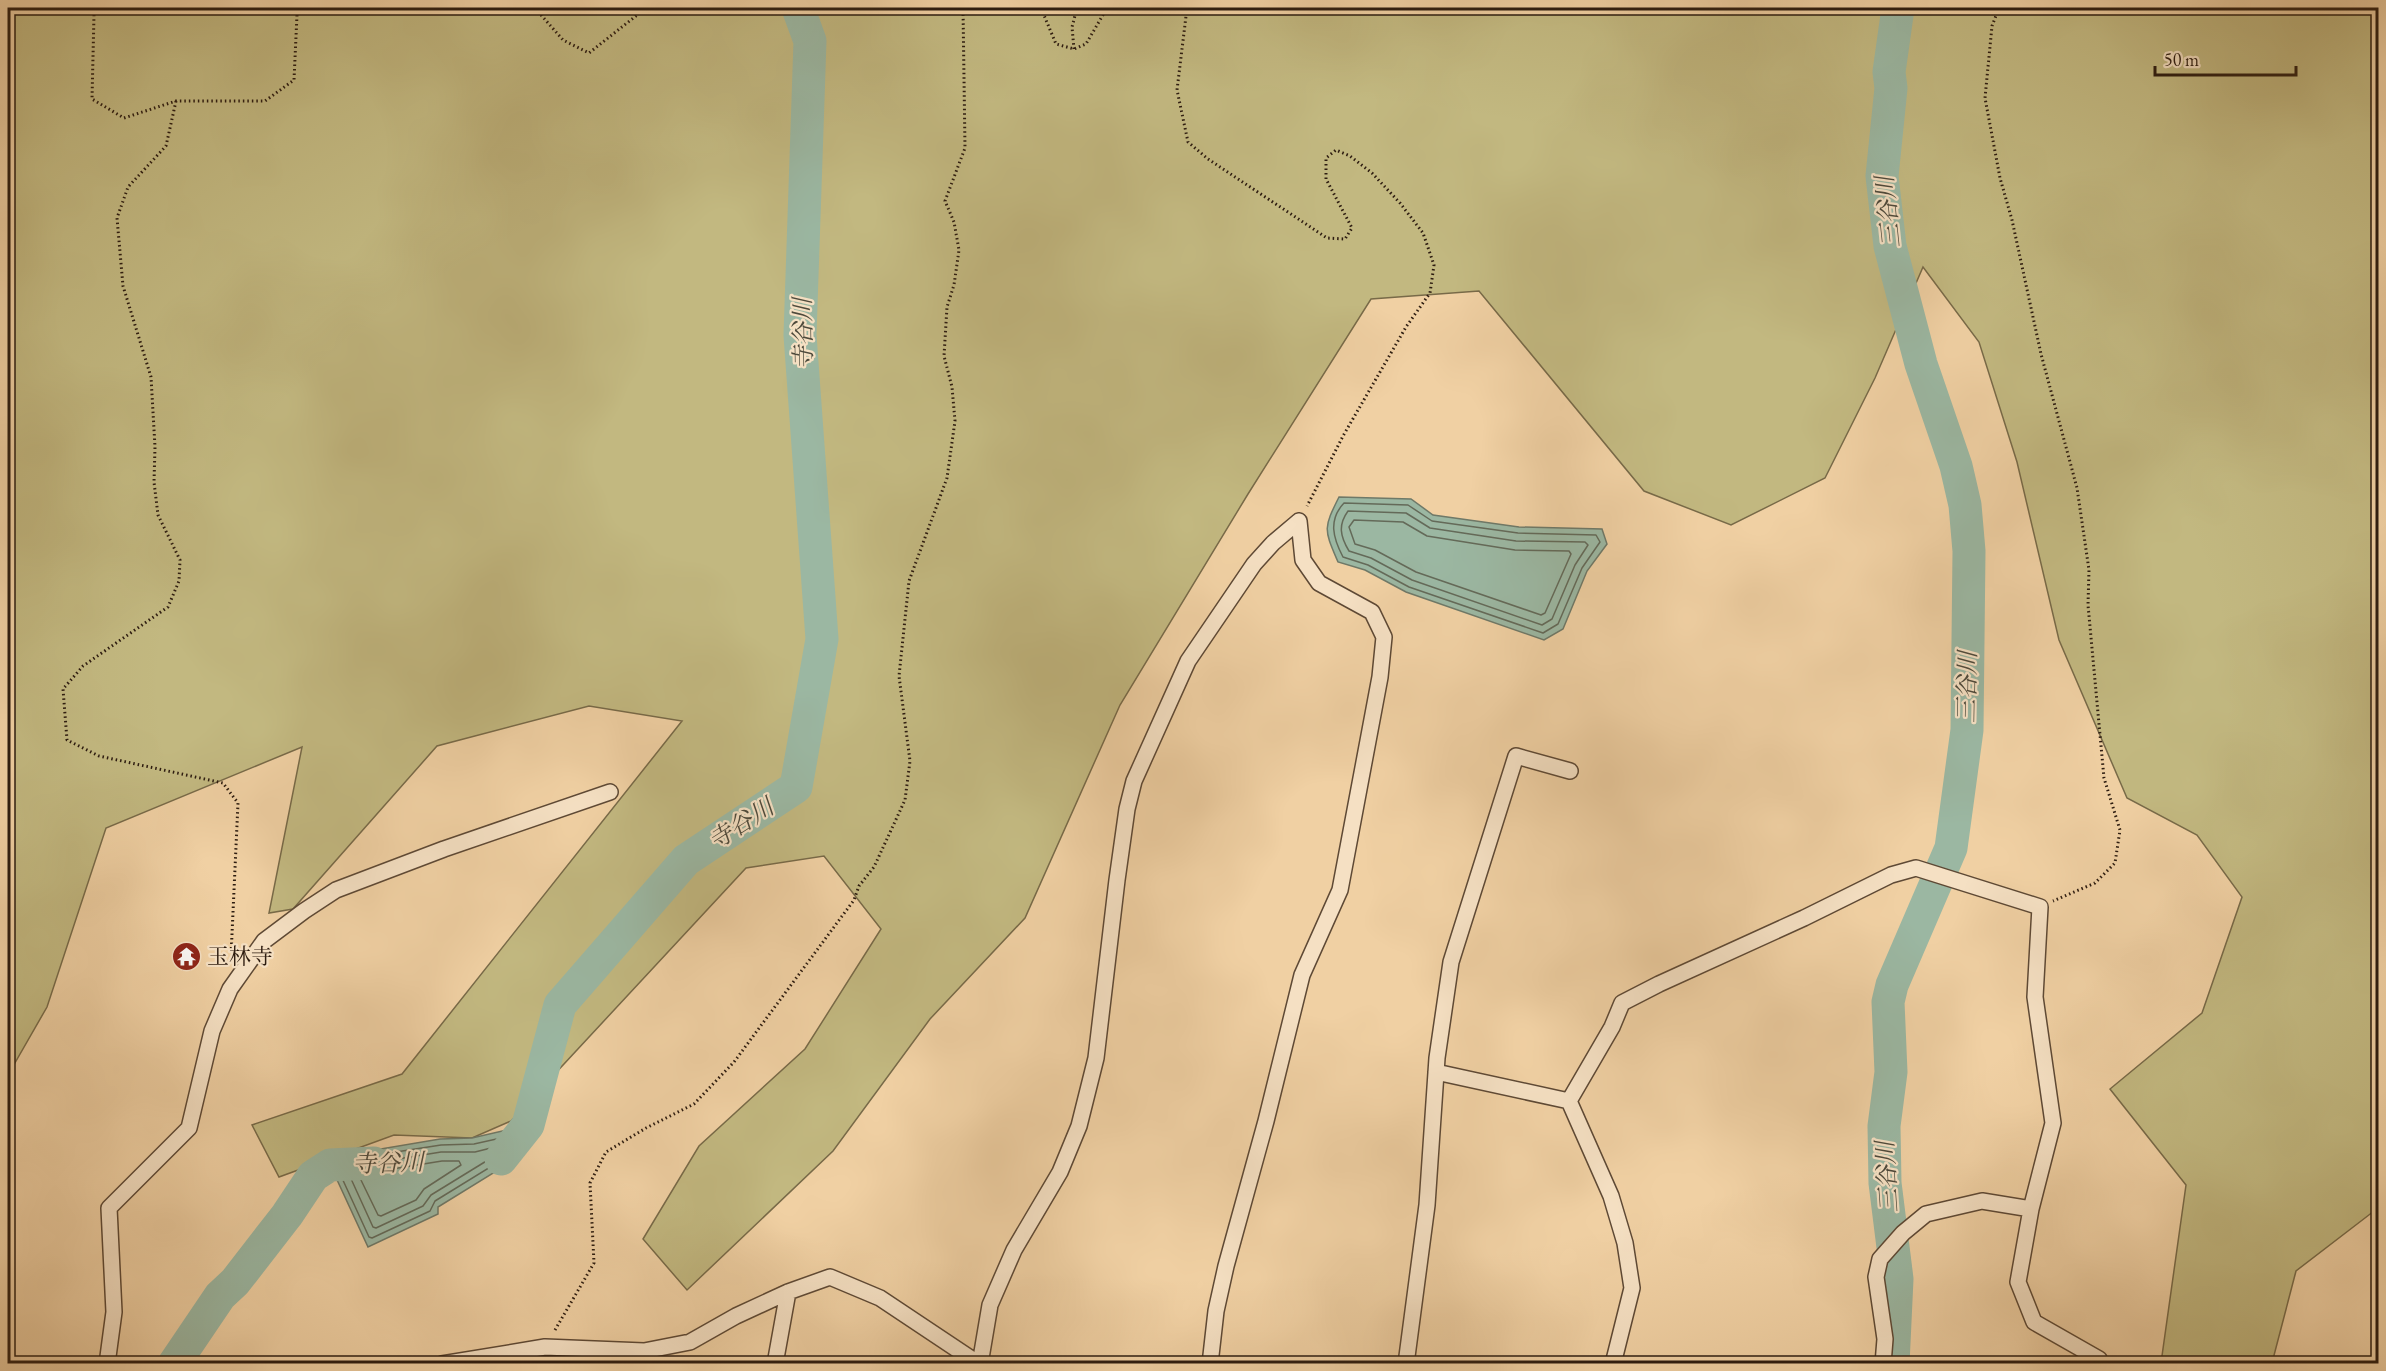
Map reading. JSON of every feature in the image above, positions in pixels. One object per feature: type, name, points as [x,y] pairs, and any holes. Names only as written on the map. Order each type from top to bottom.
[{"type":"street","points":[[442,1364],[545,1347],[644,1351],[690,1342],[736,1316],[788,1292],[830,1277],[879,1299],[980,1364],[990,1305],[1014,1250],[1060,1172],[1079,1126],[1096,1058],[1125,820],[1134,781],[1188,661],[1254,564],[1273,543],[1299,521]]},
{"type":"street","points":[[1210,1364],[1216,1311],[1226,1266],[1266,1121],[1302,975],[1340,890],[1380,676],[1384,637],[1372,612],[1319,583],[1303,560],[1299,521]]},
{"type":"street","points":[[1406,1364],[1427,1205],[1436,1072],[1451,962],[1516,756],[1570,771]]},
{"type":"street","points":[[107,1364],[114,1312],[109,1208],[189,1128],[212,1031],[230,989],[264,941],[336,890],[444,849],[610,792]]},
{"type":"street","points":[[1569,1101],[1612,1027],[1622,1003],[1891,875],[1916,868],[2040,907],[2035,997],[2053,1123],[2031,1209],[2018,1282],[2034,1322],[2099,1359],[2099,1364]]},
{"type":"street","points":[[1436,1072],[1569,1101]]},
{"type":"street","points":[[1569,1101],[1611,1196],[1625,1243],[1632,1288],[1613,1364]]},
{"type":"street","points":[[1884,1364],[1886,1339],[1876,1278],[1880,1259],[1903,1233],[1926,1214],[1982,1200],[2031,1209]]},
{"type":"street","points":[[775,1364],[788,1292]]},
{"type":"street","points":[[522,1364],[545,1347]]},
{"type":"path","points":[[88,8],[94,15],[92,99],[124,118],[176,101],[265,101],[294,80],[297,15],[301,8]]},
{"type":"path","points":[[535,8],[563,40],[589,53],[645,8]]},
{"type":"path","points":[[545,1347],[594,1263],[590,1183],[606,1152],[646,1128],[694,1104],[734,1062],[854,900],[859,886],[874,867],[905,800],[910,760],[899,676],[909,581],[947,478],[955,421],[952,387],[944,356],[947,307],[954,285],[959,250],[954,222],[945,201],[964,148],[963,8]]},
{"type":"path","points":[[1041,8],[1056,44],[1074,49],[1086,44],[1107,8]]},
{"type":"path","points":[[1074,49],[1072,27],[1077,8]]},
{"type":"path","points":[[1187,8],[1177,90],[1188,142],[1283,210],[1327,238],[1345,239],[1352,228],[1326,179],[1326,158],[1336,150],[1350,156],[1372,173],[1400,203],[1422,233],[1434,265],[1430,293],[1406,327],[1343,436],[1299,521]]},
{"type":"path","points":[[1999,8],[1992,26],[1985,98],[2041,354],[2077,488],[2089,570],[2088,605],[2104,778],[2120,830],[2115,863],[2095,883],[2040,907]]},
{"type":"path","points":[[176,101],[166,146],[128,187],[117,218],[123,286],[151,377],[155,447],[154,482],[158,514],[180,560],[179,581],[168,607],[83,666],[63,689],[67,741],[99,756],[223,783],[238,803],[230,989]]},
{"type":"shaded area","points":[[8,8],[2378,8],[2378,1208],[2296,1271],[2272,1363],[2161,1363],[2186,1185],[2110,1089],[2202,1013],[2242,897],[2197,835],[2127,798],[2059,640],[2017,462],[1979,342],[1923,267],[1875,378],[1825,478],[1731,525],[1644,491],[1479,291],[1371,299],[1248,494],[1120,705],[1025,918],[930,1019],[833,1151],[687,1290],[643,1239],[699,1146],[805,1049],[881,929],[824,856],[746,868],[511,1121],[472,1138],[394,1135],[279,1177],[252,1125],[402,1074],[682,721],[589,706],[437,746],[293,909],[269,913],[302,747],[106,828],[47,1007],[8,1075]]},
{"type":"water","points":[[1339,497],[1411,499],[1433,515],[1519,527],[1602,529],[1607,544],[1587,571],[1563,629],[1544,640],[1406,592],[1365,570],[1338,562],[1327,529]]},
{"type":"water","points":[[528,1125],[519,1157],[438,1207],[438,1214],[368,1247],[327,1158],[440,1139],[472,1138]]},
{"type":"waterway","name":"寺谷川","points":[[501,1159],[528,1125],[560,1005],[686,860],[796,787],[822,639],[800,335],[810,41],[798,8]]},
{"type":"waterway","name":"三谷川","points":[[1893,1364],[1897,1279],[1885,1183],[1884,1126],[1891,1072],[1888,1002],[1892,985],[1951,848],[1967,730],[1969,551],[1965,505],[1956,466],[1921,364],[1890,246],[1882,176],[1891,88],[1889,72],[1898,8]]},
{"type":"waterway","name":"寺谷川","points":[[174,1364],[220,1296],[235,1282],[287,1215],[313,1176],[330,1165],[374,1163]]},
{"type":"place","name":"玉林寺","points":[[186,956]]}]
